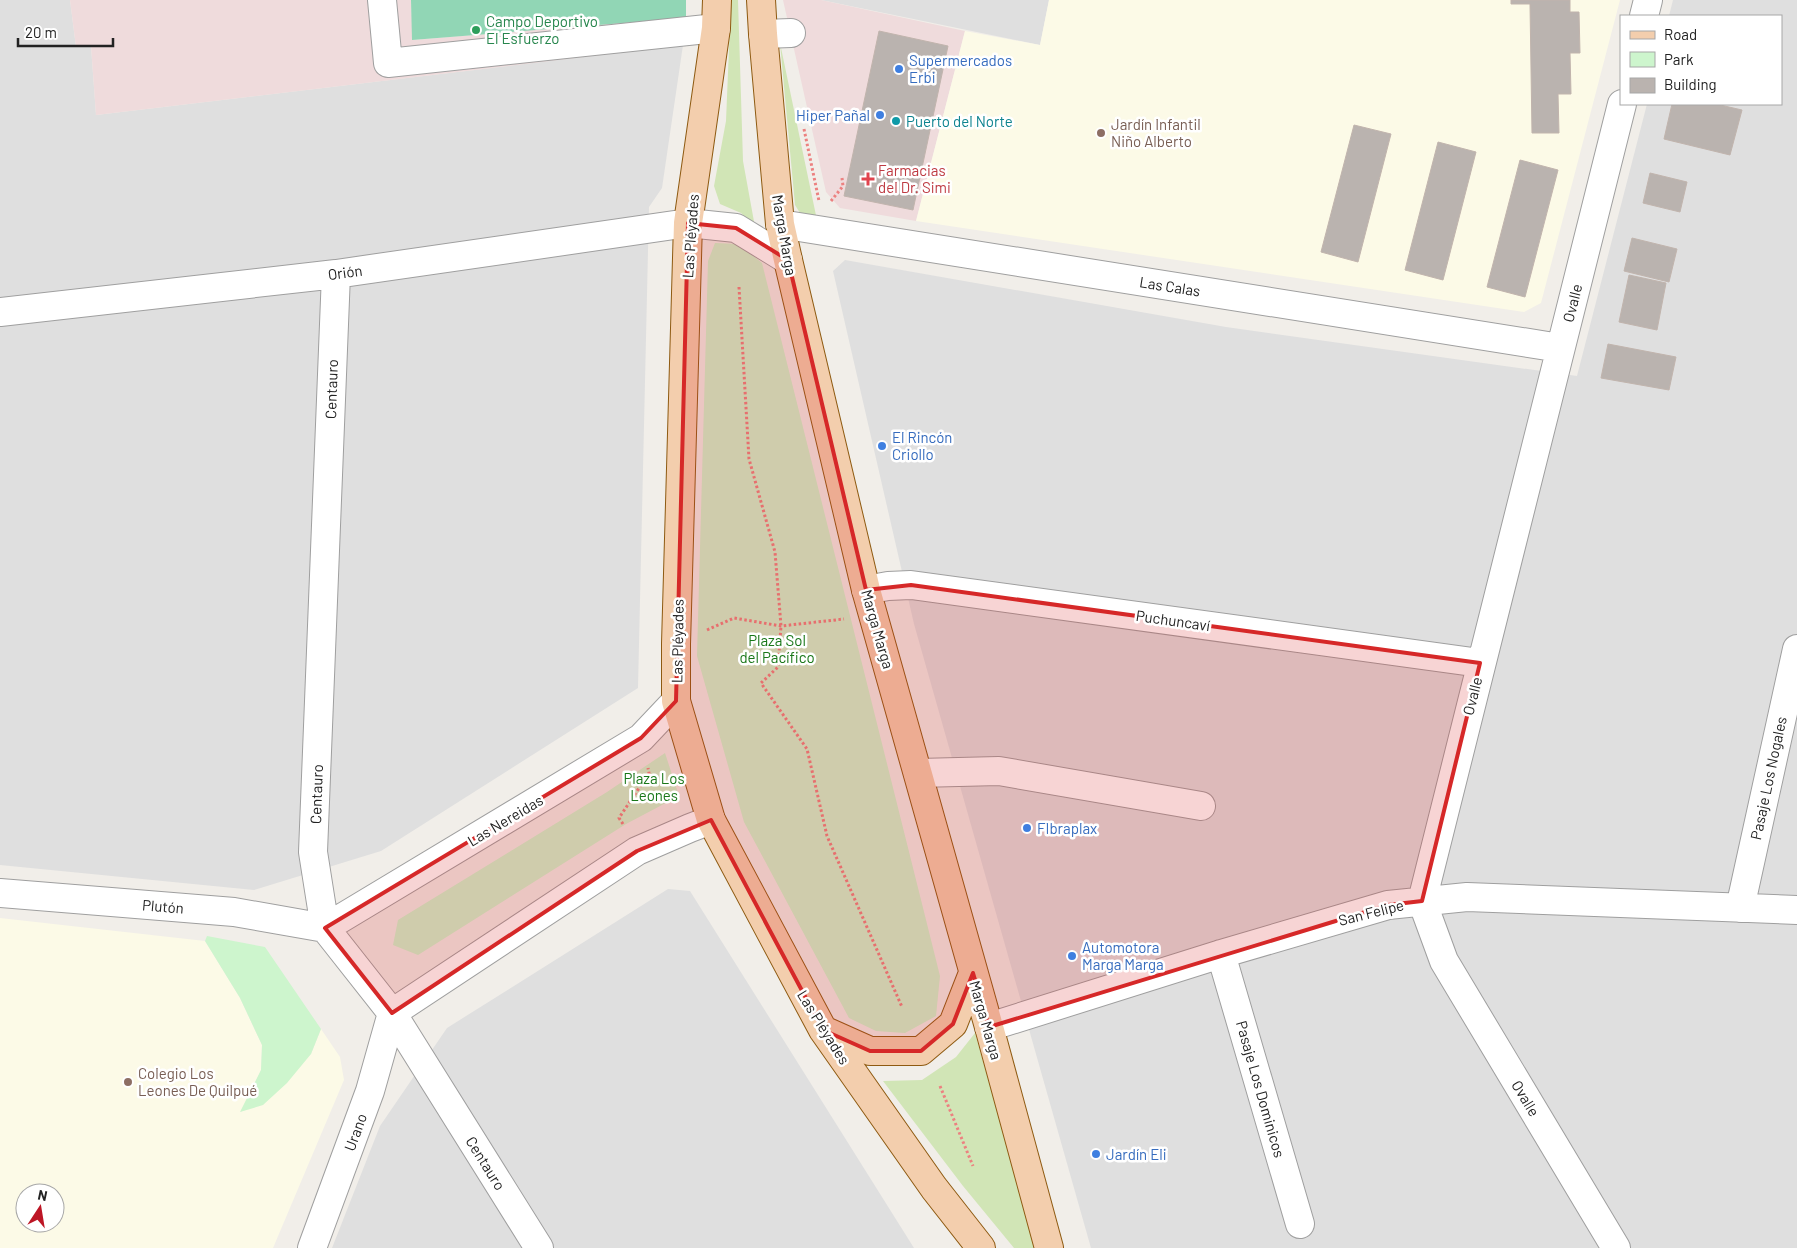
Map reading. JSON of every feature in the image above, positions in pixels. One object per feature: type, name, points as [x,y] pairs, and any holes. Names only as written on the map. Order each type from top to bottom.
[{"type":"main road","points":[[716,28],[717,0]]},
{"type":"main road","name":"Marga Marga","points":[[761,0],[780,224],[788,260],[866,590],[875,616],[1049,1248]]},
{"type":"main road","name":"Las Pléyades","points":[[716,28],[688,223],[676,701],[711,820],[823,1030],[934,1188],[980,1248]]},
{"type":"main road","points":[[823,1030],[870,1051],[921,1051],[953,1024],[973,973]]},
{"type":"street","points":[[382,0],[388,64],[716,28]]},
{"type":"street","points":[[1644,15],[1648,0]]},
{"type":"street","points":[[763,34],[791,33]]},
{"type":"street","name":"Ovalle","points":[[1616,1248],[1444,961],[1422,901],[1622,105]]},
{"type":"street","name":"Orión","points":[[0,312],[336,274],[688,223],[736,228],[788,260]]},
{"type":"street","name":"Las Calas","points":[[780,224],[1560,348]]},
{"type":"street","name":"Centauro","points":[[336,274],[313,852],[325,928],[392,1013],[539,1248]]},
{"type":"street","name":"Puchuncaví","points":[[866,590],[888,586],[911,585],[1480,664]]},
{"type":"street","name":"Pasaje Los Nogales","points":[[1740,908],[1797,648]]},
{"type":"street","name":"Las Nereidas","points":[[325,928],[641,738],[676,701]]},
{"type":"street","points":[[918,773],[999,771],[1201,806]]},
{"type":"street","points":[[392,1013],[637,851],[711,820]]},
{"type":"street","name":"Plutón","points":[[0,893],[234,912],[325,928]]},
{"type":"street","name":"San Felipe","points":[[989,1027],[1221,954],[1388,905],[1467,897],[1797,910]]},
{"type":"street","name":"Pasaje Los Dominicos","points":[[1221,954],[1300,1224]]},
{"type":"street","name":"Urano","points":[[312,1248],[370,1091],[392,1013]]},
{"type":"path","points":[[827,204],[841,190],[843,186],[842,178]]},
{"type":"path","points":[[739,286],[749,459],[775,552],[780,626],[778,666],[761,683],[807,749],[827,836],[902,1007]]},
{"type":"path","points":[[676,644],[734,618],[780,626],[875,616]]},
{"type":"path","points":[[637,851],[620,818],[649,774],[641,738]]},
{"type":"path","points":[[940,1086],[973,1166]]},
{"type":"highlighted area","points":[[688,223],[736,228],[788,260],[866,590],[911,585],[1480,663],[1422,901],[1388,905],[989,1027],[973,973],[953,1024],[921,1051],[870,1051],[823,1030],[711,820],[637,851],[392,1013],[325,928],[641,738],[676,701]]},
{"type":"shaded area","points":[[0,0],[70,0],[76,47],[91,46],[96,115],[683,45],[662,188],[649,207],[638,688],[381,851],[254,890],[0,865]]},
{"type":"shaded area","points":[[70,0],[411,0],[413,40],[668,19],[668,47],[96,115],[91,46],[76,47]]},
{"type":"shaded area","points":[[783,0],[821,0],[965,31],[916,221],[840,208],[826,192]]},
{"type":"shaded area","points":[[821,0],[1049,0],[1040,45]]},
{"type":"shaded area","points":[[1049,0],[1620,0],[1541,303],[1524,312],[916,221],[965,31],[1040,45]]},
{"type":"shaded area","points":[[1673,0],[1797,0],[1797,1248],[1091,1248],[914,624],[833,271],[845,260],[1226,327],[1577,376],[1647,105],[1782,105],[1782,15],[1669,15]]},
{"type":"shaded area","points":[[668,889],[690,891],[914,1248],[332,1248],[380,1126],[447,1028]]},
{"type":"shaded area","name":"Colegio Los Leones De Quilpué","points":[[0,918],[205,941],[240,998],[262,1045],[261,1070],[241,1112],[311,1054],[321,1029],[340,1057],[344,1080],[273,1248],[0,1248]]},
{"type":"green space","name":"Campo Deportivo El Esfuerzo","points":[[411,0],[686,0],[686,18],[412,40]]},
{"type":"green space","points":[[731,0],[738,0],[743,161],[755,227],[741,213],[720,204],[714,186],[726,121]]},
{"type":"green space","points":[[780,43],[818,225],[805,221],[795,205]]},
{"type":"green space","name":"Plaza Sol del Pacífico","points":[[715,243],[739,244],[762,263],[940,976],[936,1016],[905,1033],[876,1031],[849,1018],[744,822],[697,656],[708,261]]},
{"type":"green space","name":"Plaza Los Leones","points":[[665,753],[679,796],[626,824],[418,955],[393,945],[398,920],[607,792]]},
{"type":"green space","points":[[207,936],[265,947],[321,1029],[311,1054],[287,1083],[263,1105],[240,1112],[261,1070],[262,1045],[240,998],[205,941]]},
{"type":"green space","points":[[975,1033],[1036,1248],[1014,1248],[963,1186],[883,1081],[922,1080],[956,1057]]},
{"type":"building","points":[[1511,0],[1570,0],[1570,12],[1579,12],[1580,53],[1570,53],[1571,94],[1558,94],[1559,133],[1532,133],[1530,4],[1511,4]]},
{"type":"building","name":"Puerto del Norte","points":[[879,31],[948,46],[913,210],[844,196]]},
{"type":"building","points":[[1672,105],[1720,105],[1742,110],[1730,155],[1664,139]]},
{"type":"building","points":[[1354,125],[1391,134],[1358,262],[1321,252]]},
{"type":"building","points":[[1438,142],[1476,152],[1443,280],[1405,270]]},
{"type":"building","points":[[1520,160],[1558,170],[1525,297],[1487,287]]},
{"type":"building","points":[[1650,173],[1687,182],[1680,212],[1643,203]]},
{"type":"building","points":[[1632,238],[1677,249],[1669,282],[1624,271]]},
{"type":"building","points":[[1629,275],[1666,283],[1657,330],[1619,322]]},
{"type":"building","points":[[1608,344],[1676,357],[1669,390],[1601,378]]},
{"type":"place","name":"Campo Deportivo El Esfuerzo","points":[[476,30]]},
{"type":"place","name":"Supermercados Erbi","points":[[899,69]]},
{"type":"place","name":"Hiper Pañal","points":[[880,115]]},
{"type":"place","name":"Puerto del Norte","points":[[896,121]]},
{"type":"place","name":"Jardín Infantil Niño Alberto","points":[[1101,133]]},
{"type":"place","name":"Farmacias del Dr. Simi","points":[[868,179]]},
{"type":"place","name":"El Rincón Criollo","points":[[882,446]]},
{"type":"place","name":"FIbraplax","points":[[1027,828]]},
{"type":"place","name":"Automotora Marga Marga","points":[[1072,956]]},
{"type":"place","name":"Colegio Los Leones De Quilpué","points":[[128,1082]]},
{"type":"place","name":"Jardín Eli","points":[[1096,1154]]}]
